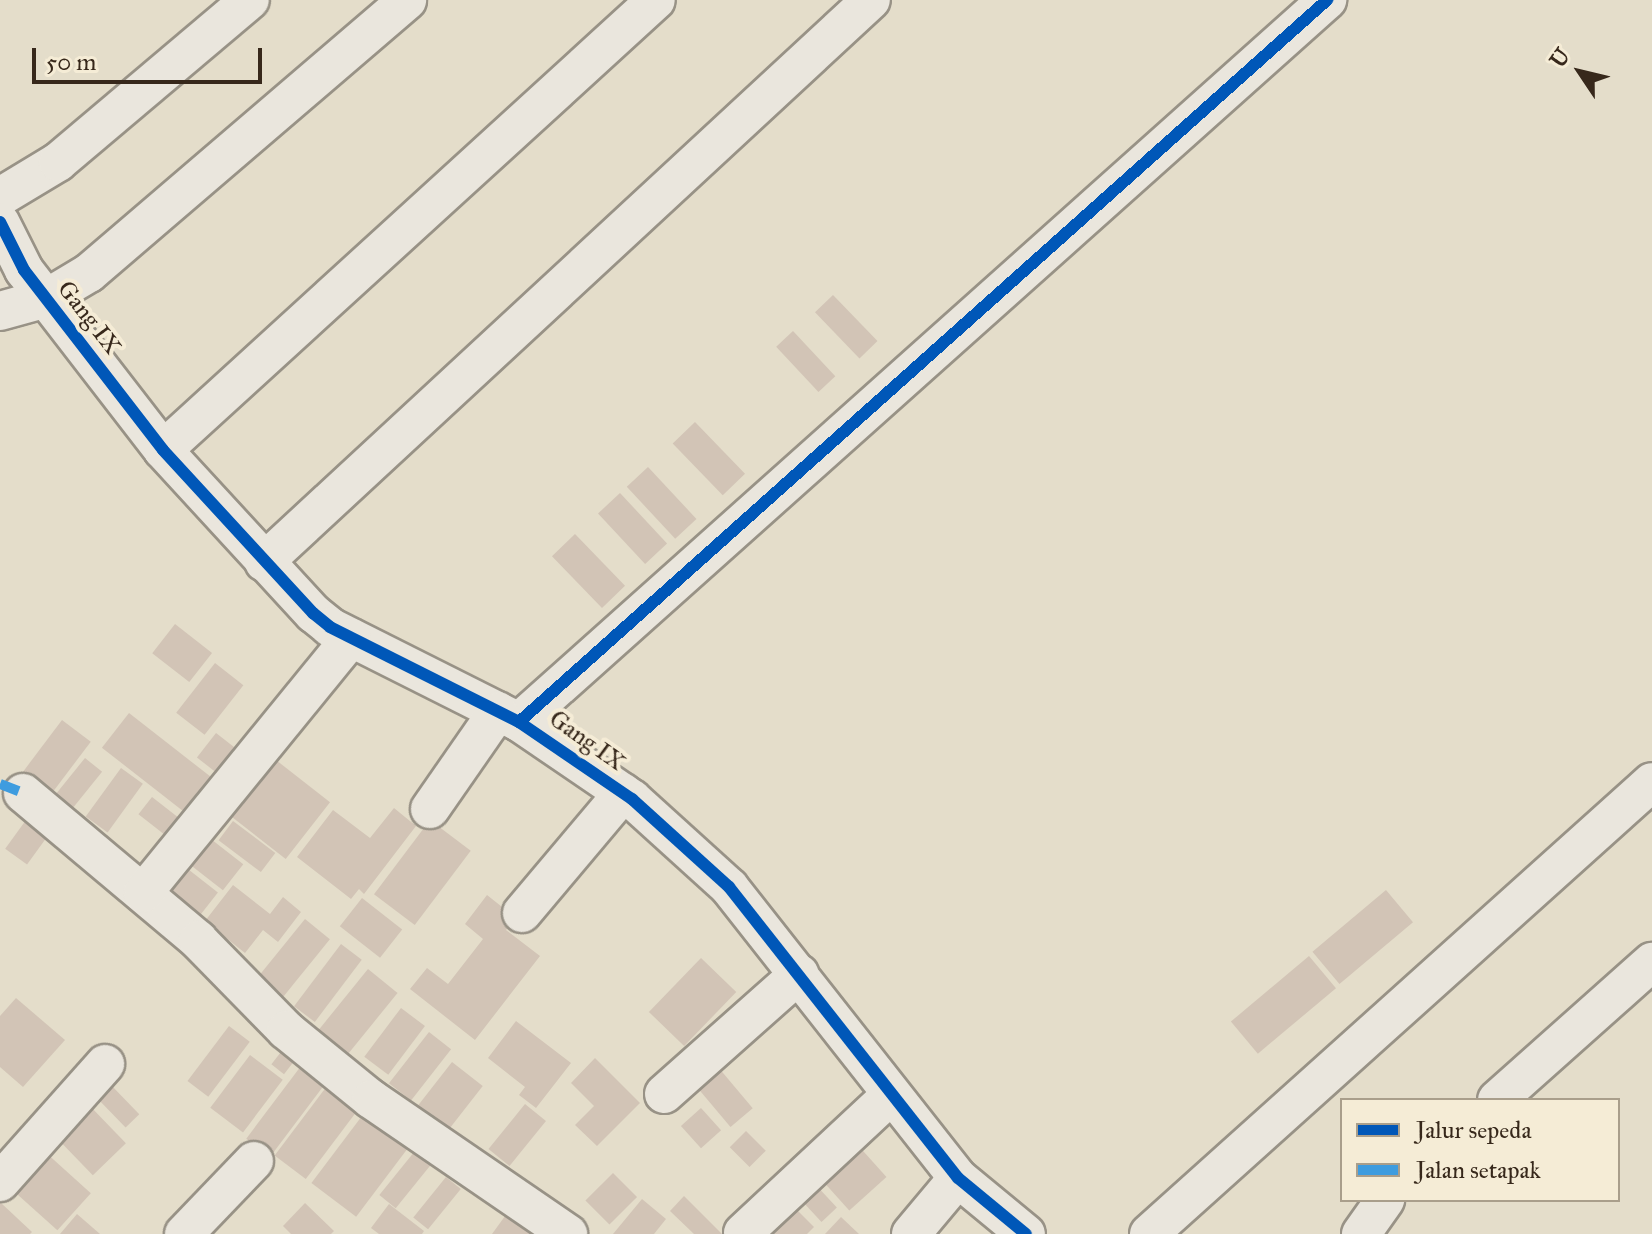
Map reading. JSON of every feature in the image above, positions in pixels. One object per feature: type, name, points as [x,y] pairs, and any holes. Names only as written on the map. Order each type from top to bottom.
[{"type":"street","points":[[0,197],[70,153],[250,0]]},
{"type":"street","points":[[0,311],[47,298],[89,273],[407,0]]},
{"type":"street","points":[[163,450],[656,0]]},
{"type":"street","points":[[264,562],[871,0]]},
{"type":"street","points":[[430,809],[509,716],[1327,0]]},
{"type":"street","name":"Gang IX","points":[[0,222],[24,270],[163,450],[313,613],[351,638],[509,716],[623,793],[729,887],[958,1178],[1026,1234]]},
{"type":"street","points":[[143,893],[351,638]]},
{"type":"street","points":[[1149,1234],[1652,782]]},
{"type":"street","points":[[23,793],[143,893],[286,1030],[371,1099],[568,1234]]},
{"type":"street","points":[[522,913],[623,793]]},
{"type":"street","points":[[1499,1098],[1652,962]]},
{"type":"street","points":[[664,1094],[799,974]]},
{"type":"street","points":[[0,1182],[105,1064]]},
{"type":"street","points":[[743,1233],[891,1095]]},
{"type":"street","points":[[184,1234],[254,1161]]},
{"type":"street","points":[[911,1234],[958,1178]]},
{"type":"street","points":[[1361,1234],[1384,1202]]},
{"type":"building","points":[[833,295],[877,341],[859,358],[815,312]]},
{"type":"building","points":[[793,331],[835,376],[818,392],[776,347]]},
{"type":"building","points":[[695,422],[745,474],[723,495],[673,444]]},
{"type":"building","points":[[648,467],[696,519],[675,539],[627,487]]},
{"type":"building","points":[[620,493],[667,543],[645,564],[598,513]]},
{"type":"building","points":[[575,534],[625,586],[602,608],[552,556]]},
{"type":"building","points":[[175,624],[212,653],[189,682],[152,653]]},
{"type":"building","points":[[215,663],[243,685],[205,735],[176,713]]},
{"type":"building","points":[[129,713],[215,780],[188,815],[102,748]]},
{"type":"building","points":[[62,720],[91,742],[52,794],[23,772]]},
{"type":"building","points":[[216,733],[235,748],[216,772],[197,757]]},
{"type":"building","points":[[267,753],[330,802],[286,859],[223,810]]},
{"type":"building","points":[[85,758],[102,772],[70,811],[53,798]]},
{"type":"building","points":[[121,768],[143,784],[108,832],[86,817]]},
{"type":"building","points":[[152,797],[181,820],[168,837],[138,814]]},
{"type":"building","points":[[394,808],[416,826],[364,894],[359,889],[351,899],[297,857],[333,810],[370,838]]},
{"type":"building","points":[[34,809],[56,825],[27,865],[5,849]]},
{"type":"building","points":[[430,820],[471,851],[415,925],[374,894]]},
{"type":"building","points":[[233,821],[275,853],[261,872],[219,840]]},
{"type":"building","points":[[207,836],[243,864],[223,890],[187,862]]},
{"type":"building","points":[[184,866],[218,892],[196,921],[162,894]]},
{"type":"building","points":[[233,885],[270,914],[283,897],[301,912],[278,942],[263,930],[245,953],[205,921]]},
{"type":"building","points":[[1386,890],[1413,922],[1339,984],[1312,952]]},
{"type":"building","points":[[487,895],[516,918],[506,930],[540,956],[475,1040],[410,989],[427,968],[448,984],[483,939],[465,924]]},
{"type":"building","points":[[362,898],[402,929],[380,958],[340,926]]},
{"type":"building","points":[[305,919],[330,939],[282,998],[257,978]]},
{"type":"building","points":[[341,944],[362,960],[315,1022],[294,1006]]},
{"type":"building","points":[[1309,956],[1336,988],[1258,1054],[1231,1022]]},
{"type":"building","points":[[701,958],[736,992],[684,1046],[649,1012]]},
{"type":"building","points":[[368,969],[398,993],[342,1061],[313,1037]]},
{"type":"building","points":[[16,998],[65,1040],[23,1087],[0,1067],[0,1016]]},
{"type":"building","points":[[401,1008],[425,1026],[388,1075],[364,1057]]},
{"type":"building","points":[[516,1021],[571,1063],[536,1108],[519,1095],[525,1087],[488,1058]]},
{"type":"building","points":[[229,1026],[250,1042],[208,1097],[187,1081]]},
{"type":"building","points":[[429,1032],[451,1049],[411,1100],[389,1083]]},
{"type":"building","points":[[288,1043],[301,1053],[284,1074],[271,1064]]},
{"type":"building","points":[[250,1055],[283,1080],[243,1132],[210,1108]]},
{"type":"building","points":[[595,1058],[640,1103],[597,1146],[575,1125],[594,1106],[571,1083]]},
{"type":"building","points":[[304,1062],[328,1080],[270,1157],[246,1139]]},
{"type":"building","points":[[452,1062],[483,1086],[446,1133],[416,1108]]},
{"type":"building","points":[[718,1067],[753,1108],[730,1127],[696,1086]]},
{"type":"building","points":[[108,1082],[139,1114],[126,1128],[94,1095]]},
{"type":"building","points":[[330,1082],[361,1105],[306,1179],[275,1155]]},
{"type":"building","points":[[87,1103],[126,1143],[93,1175],[54,1135]]},
{"type":"building","points":[[525,1104],[546,1121],[509,1166],[488,1149]]},
{"type":"building","points":[[368,1108],[413,1142],[356,1217],[311,1183]]},
{"type":"building","points":[[701,1108],[721,1130],[701,1148],[681,1126]]},
{"type":"building","points":[[746,1131],[766,1151],[750,1167],[730,1147]]},
{"type":"building","points":[[855,1142],[886,1177],[849,1210],[818,1175]]},
{"type":"building","points":[[419,1146],[435,1159],[396,1208],[379,1195]]},
{"type":"building","points":[[44,1151],[91,1193],[57,1230],[11,1188]]},
{"type":"building","points":[[613,1173],[637,1197],[609,1225],[585,1201]]},
{"type":"building","points":[[446,1177],[461,1189],[428,1229],[413,1217]]},
{"type":"building","points":[[813,1182],[837,1208],[822,1222],[798,1196]]},
{"type":"building","points":[[684,1196],[722,1234],[694,1234],[670,1211]]},
{"type":"building","points":[[642,1199],[666,1219],[654,1234],[613,1234]]},
{"type":"building","points":[[0,1202],[32,1232],[30,1234],[0,1234]]},
{"type":"building","points":[[305,1203],[334,1231],[331,1234],[291,1234],[283,1226]]},
{"type":"building","points":[[389,1204],[424,1231],[422,1234],[379,1234],[371,1228]]},
{"type":"building","points":[[511,1208],[538,1228],[534,1234],[492,1234]]},
{"type":"building","points":[[797,1210],[814,1227],[807,1234],[773,1234]]},
{"type":"building","points":[[77,1214],[100,1234],[60,1234]]},
{"type":"building","points":[[841,1217],[859,1234],[825,1234]]},
{"type":"marked path","points":[[0,784],[23,793]]},
{"type":"cycle path","points":[[519,722],[1327,0]]},
{"type":"cycle path","points":[[0,222],[24,270],[163,450],[313,613],[330,627],[519,722],[632,799],[729,887],[958,1178],[1026,1234]]}]
